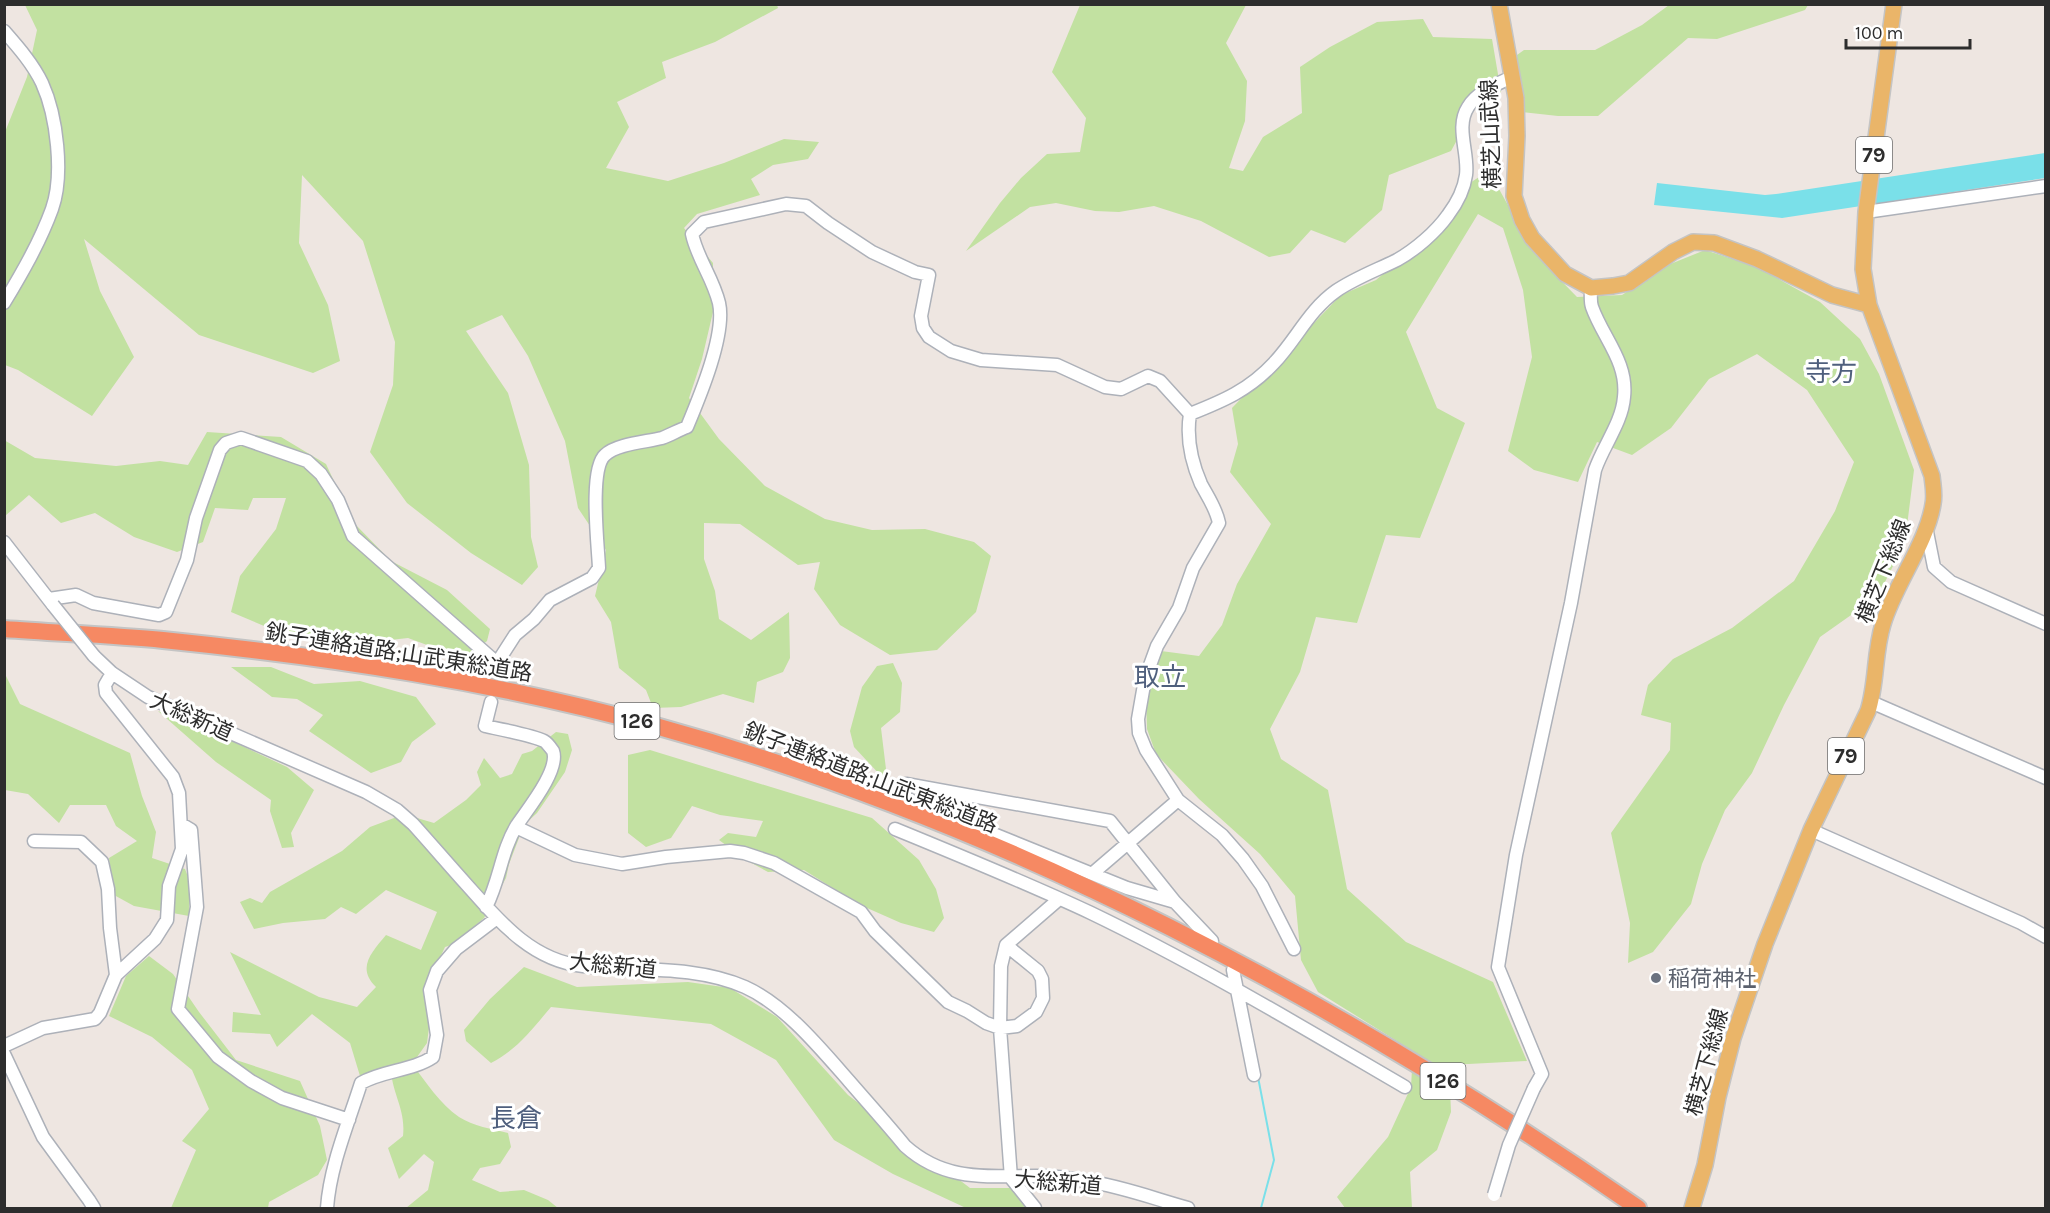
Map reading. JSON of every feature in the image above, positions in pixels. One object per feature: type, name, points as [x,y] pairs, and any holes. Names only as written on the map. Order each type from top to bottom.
[{"type":"highway","name":"銚子連絡道路;山武東総道路","points":[[4,629],[159,639],[376,666],[473,683],[656,726],[813,774],[955,829],[1125,906],[1404,1057],[1582,1170],[1638,1209]]},
{"type":"main road","name":"横芝山武線","points":[[1498,4],[1516,98],[1514,196],[1532,238],[1565,274],[1591,288]]},
{"type":"main road","name":"横芝下総線","points":[[1692,1209],[1705,1166],[1718,1097],[1734,1038],[1765,944],[1811,830],[1871,702],[1883,623],[1926,527],[1933,505],[1932,476],[1869,305],[1863,269],[1866,212],[1894,4]]},
{"type":"main road","points":[[1591,288],[1629,283],[1672,252],[1693,242],[1714,243],[1757,259],[1832,295],[1869,305]]},
{"type":"street","points":[[4,31],[24,55],[42,83],[53,118],[59,166],[52,207],[30,259],[4,303]]},
{"type":"street","points":[[1190,414],[1238,394],[1274,363],[1311,313],[1336,291],[1400,259],[1445,219],[1459,199],[1467,174],[1463,119],[1468,107],[1488,88],[1512,76]]},
{"type":"street","points":[[1866,212],[2046,186]]},
{"type":"street","points":[[51,602],[76,595],[93,603],[159,615],[166,612],[187,560],[196,518],[220,450],[226,443],[241,438],[307,461],[321,474],[338,500],[353,536],[497,663],[515,635],[534,619],[550,600],[592,578],[599,568],[596,488],[598,465],[605,454],[664,437],[687,427],[715,349],[722,319],[719,301],[694,245],[692,234],[704,222],[786,204],[806,207],[872,252],[915,272],[929,275],[921,316],[923,328],[929,337],[951,351],[981,360],[1057,365],[1105,387],[1121,388],[1148,376],[1160,381],[1190,414],[1189,447],[1192,459],[1219,523],[1193,568],[1179,608],[1157,646],[1145,679],[1138,719],[1139,733],[1146,750],[1178,800],[1222,835],[1243,859],[1262,886],[1294,949]]},
{"type":"street","points":[[1494,1195],[1509,1145],[1542,1074],[1498,967],[1516,855],[1571,603],[1595,470],[1601,452],[1619,419],[1625,396],[1621,363],[1592,305],[1591,288]]},
{"type":"street","points":[[1926,527],[1934,567],[1951,582],[2046,624]]},
{"type":"street","name":"大総新道","points":[[4,542],[94,656],[112,674],[148,697],[366,792],[397,810],[505,928],[534,950],[580,966],[707,975],[744,986],[788,1017],[811,1039],[917,1157],[962,1175],[1011,1178],[1036,1176],[1086,1181],[1115,1187],[1188,1209]]},
{"type":"street","points":[[4,1046],[43,1028],[95,1019],[100,1013],[116,975],[155,939],[167,920],[169,886],[182,849],[179,793],[173,777],[106,693],[105,685],[112,674]]},
{"type":"street","points":[[486,907],[495,891],[506,846],[516,827],[542,790],[551,769],[553,752],[545,741],[485,726],[491,702]]},
{"type":"street","points":[[1871,702],[2046,778]]},
{"type":"street","points":[[1175,902],[1126,888],[1094,873],[902,797],[906,784],[1110,821],[1175,902],[1212,941]]},
{"type":"street","points":[[1094,873],[1178,800]]},
{"type":"street","points":[[181,824],[191,830],[197,907],[178,1009],[218,1057],[251,1081],[282,1098],[349,1120]]},
{"type":"street","points":[[516,827],[575,855],[622,864],[730,851],[774,863],[861,912],[875,931],[948,1002],[1000,1028],[1017,1026],[1036,1012],[1043,998],[1042,979],[1038,971],[1006,945]]},
{"type":"street","points":[[895,829],[1090,913],[1237,989],[1405,1087]]},
{"type":"street","points":[[1811,830],[2046,936]]},
{"type":"street","points":[[34,841],[81,843],[102,862],[108,889],[116,975]]},
{"type":"street","points":[[1035,1209],[1011,1178],[1000,1028],[1001,966],[1006,945],[1058,900]]},
{"type":"street","points":[[327,1209],[328,1189],[362,1083],[371,1077],[423,1064],[433,1057],[437,1035],[430,990],[437,971],[456,949],[496,918]]},
{"type":"street","points":[[1235,965],[1237,989],[1254,1075]]},
{"type":"street","points":[[4,1054],[43,1137],[94,1209]]},
{"type":"green space","points":[[25,5],[777,5],[778,8],[715,42],[662,62],[666,78],[617,102],[629,127],[606,168],[668,181],[724,163],[784,139],[819,142],[808,159],[773,165],[751,179],[760,195],[697,214],[684,228],[713,263],[713,312],[702,359],[689,398],[719,439],[765,486],[825,519],[872,530],[925,529],[974,542],[991,556],[976,612],[937,650],[890,655],[840,625],[814,589],[820,562],[798,565],[740,524],[704,523],[704,559],[715,591],[719,619],[751,640],[789,612],[790,658],[783,672],[757,682],[754,703],[723,694],[681,707],[653,708],[646,690],[619,668],[611,622],[595,596],[606,550],[578,508],[565,441],[528,356],[502,315],[466,331],[508,393],[529,465],[531,537],[538,567],[522,585],[471,553],[407,503],[370,452],[393,385],[395,342],[363,241],[302,175],[299,243],[328,305],[340,361],[313,373],[199,335],[84,239],[100,291],[134,357],[92,416],[18,370],[5,365],[5,132],[27,77],[37,30]]},
{"type":"green space","points":[[1080,5],[1246,5],[1226,43],[1247,81],[1245,121],[1229,168],[1243,171],[1263,137],[1302,113],[1300,67],[1330,47],[1377,22],[1423,19],[1433,37],[1492,39],[1501,92],[1475,107],[1451,151],[1389,175],[1382,210],[1345,243],[1311,230],[1290,253],[1269,257],[1201,221],[1154,206],[1119,212],[1095,211],[1056,203],[1030,207],[966,251],[1000,203],[1021,178],[1047,154],[1080,152],[1086,118],[1052,72]]},
{"type":"green space","points":[[1669,5],[1808,5],[1805,10],[1717,39],[1688,38],[1598,116],[1558,116],[1522,112],[1517,55],[1524,50],[1595,50],[1642,25]]},
{"type":"green space","points":[[1485,173],[1494,180],[1535,254],[1577,297],[1622,295],[1668,265],[1705,250],[1757,267],[1820,302],[1860,339],[1879,374],[1914,470],[1905,542],[1878,596],[1820,637],[1752,773],[1725,810],[1702,864],[1691,904],[1653,952],[1628,963],[1630,923],[1611,833],[1670,750],[1671,723],[1641,715],[1648,685],[1673,659],[1732,628],[1794,581],[1835,511],[1854,462],[1807,390],[1757,354],[1709,379],[1671,428],[1632,455],[1597,442],[1578,482],[1534,470],[1508,451],[1532,357],[1523,290],[1503,228],[1478,214],[1406,332],[1437,408],[1465,423],[1420,538],[1386,535],[1357,623],[1316,617],[1300,672],[1270,729],[1281,759],[1328,790],[1347,889],[1406,942],[1493,982],[1527,1061],[1449,1065],[1451,1112],[1437,1150],[1410,1172],[1412,1208],[1345,1208],[1337,1197],[1388,1137],[1411,1087],[1413,1051],[1318,992],[1301,960],[1295,896],[1260,854],[1199,799],[1156,754],[1147,729],[1146,698],[1161,651],[1199,656],[1222,625],[1237,584],[1271,524],[1230,472],[1238,444],[1232,408],[1341,295],[1376,280],[1428,236],[1464,187]]},
{"type":"green space","points":[[207,432],[281,437],[326,464],[353,522],[391,561],[447,590],[490,629],[487,641],[465,659],[408,638],[363,643],[276,631],[231,612],[240,576],[276,529],[286,498],[253,498],[248,510],[215,508],[203,542],[177,552],[134,537],[95,513],[61,523],[29,495],[5,516],[4,440],[35,458],[116,466],[160,461],[188,465]]},
{"type":"green space","points":[[893,663],[902,683],[900,712],[881,728],[886,769],[882,777],[854,747],[850,731],[862,687],[877,666]]},
{"type":"green space","points":[[231,667],[271,667],[314,684],[360,681],[416,697],[436,724],[412,742],[401,762],[371,773],[309,731],[323,715],[297,699],[272,697]]},
{"type":"green space","points":[[4,672],[20,704],[130,753],[142,796],[156,832],[152,858],[185,869],[190,882],[189,916],[134,906],[114,895],[109,858],[137,841],[116,826],[106,805],[70,805],[59,823],[28,794],[5,790]]},
{"type":"green space","points":[[158,711],[217,734],[287,767],[314,790],[291,833],[294,847],[282,848],[270,811],[271,800],[216,762]]},
{"type":"green space","points":[[556,732],[568,734],[572,750],[565,772],[537,813],[524,825],[506,878],[484,918],[468,932],[461,942],[445,947],[425,990],[430,1020],[427,1043],[412,1064],[452,1112],[476,1125],[508,1133],[511,1147],[500,1164],[480,1168],[472,1180],[500,1192],[524,1190],[548,1200],[558,1208],[406,1208],[428,1190],[434,1162],[424,1154],[399,1179],[388,1148],[403,1136],[401,1109],[393,1085],[391,1067],[360,1076],[350,1043],[312,1014],[277,1047],[270,1034],[232,1032],[233,1012],[261,1015],[230,952],[319,997],[357,1007],[376,987],[367,973],[368,960],[386,935],[421,950],[437,912],[386,890],[356,914],[341,907],[325,919],[283,923],[254,929],[240,902],[250,898],[262,903],[270,892],[342,851],[370,827],[394,818],[417,818],[434,823],[466,800],[481,785],[477,772],[484,758],[500,778],[512,774],[522,754],[532,751]]},
{"type":"green space","points":[[650,750],[872,818],[919,860],[936,889],[944,918],[934,932],[901,923],[858,904],[804,870],[768,872],[746,860],[719,840],[728,833],[756,837],[763,821],[720,815],[692,806],[671,838],[646,847],[628,833],[628,755]]},
{"type":"green space","points":[[149,956],[173,974],[236,1060],[300,1081],[320,1126],[327,1160],[318,1175],[269,1202],[268,1208],[171,1208],[196,1150],[182,1141],[209,1109],[192,1070],[152,1037],[109,1016],[126,976]]},
{"type":"green space","points":[[524,967],[577,987],[688,982],[730,988],[777,1017],[848,1095],[970,1188],[1012,1188],[1027,1208],[966,1208],[893,1174],[834,1140],[776,1060],[711,1024],[551,1007],[517,1045],[491,1063],[466,1041],[464,1030],[490,999]]},
{"type":"water","points":[[2045,153],[2045,178],[1782,218],[1654,205],[1657,183],[1765,195]]},
{"type":"waterway","points":[[1258,1077],[1274,1160],[1261,1208]]},
{"type":"tunnel","points":[[492,695],[497,663]]},
{"type":"place","name":"稲荷神社","points":[[1656,978]]},
{"type":"district","name":"寺方","points":[[1831,372]]},
{"type":"district","name":"取立","points":[[1160,677]]},
{"type":"district","name":"長倉","points":[[516,1118]]}]
